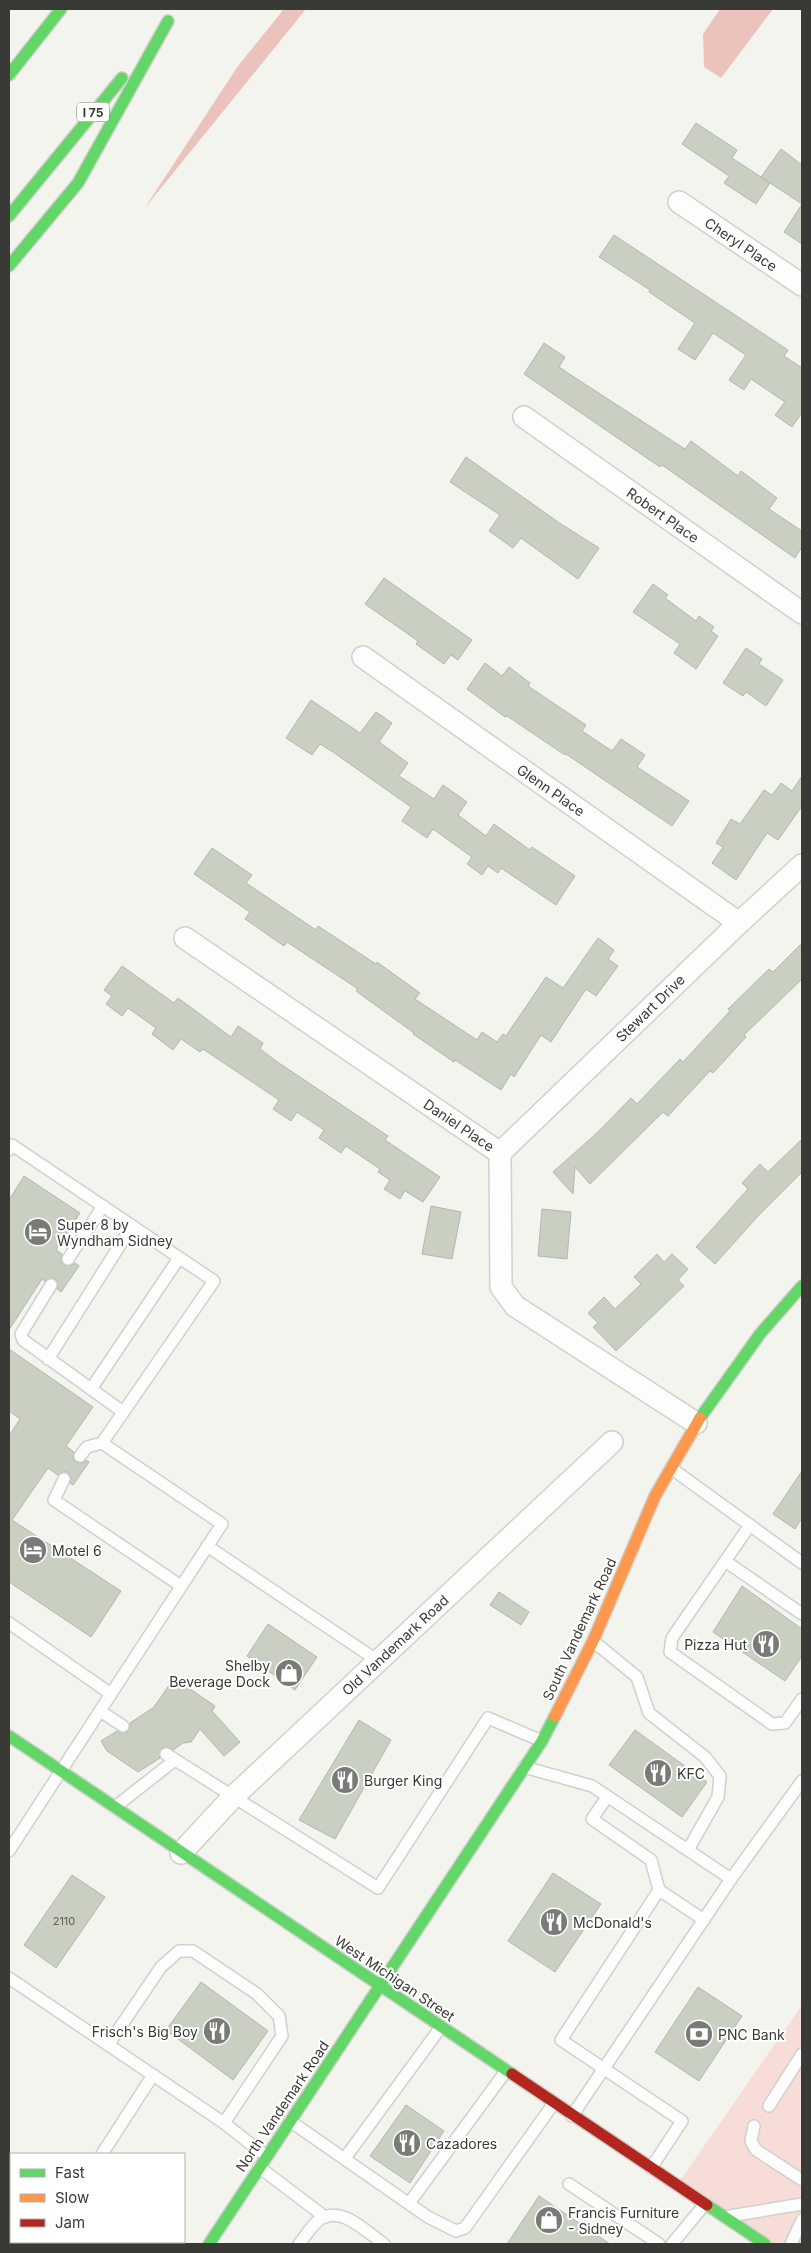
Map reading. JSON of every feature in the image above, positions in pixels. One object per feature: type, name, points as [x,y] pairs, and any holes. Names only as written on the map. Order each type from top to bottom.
[{"type":"main road","points":[[9,75],[61,9]]},
{"type":"main road","name":"I 75","points":[[9,216],[178,9]]},
{"type":"main road","points":[[9,266],[78,182],[168,21]]},
{"type":"main road","name":"South Vandemark Road","points":[[380,1986],[542,1740],[593,1640],[655,1496],[696,1423],[760,1334],[802,1286]]},
{"type":"main road","name":"West Michigan Street","points":[[9,1736],[765,2244]]},
{"type":"main road","name":"North Vandemark Road","points":[[209,2244],[380,1986]]},
{"type":"street","name":"Cheryl Place","points":[[679,202],[802,285]]},
{"type":"street","name":"Robert Place","points":[[524,417],[802,613]]},
{"type":"street","name":"Glenn Place","points":[[363,657],[739,923]]},
{"type":"street","name":"Stewart Drive","points":[[500,1153],[739,923],[802,865]]},
{"type":"street","name":"Daniel Place","points":[[185,938],[500,1153],[501,1287],[515,1306],[696,1423]]},
{"type":"street","name":"Old Vandemark Road","points":[[181,1853],[233,1797],[612,1442]]},
{"type":"lane","points":[[9,1150],[12,1144],[214,1281],[102,1443],[88,1447],[80,1456]]},
{"type":"lane","points":[[68,1258],[103,1206]]},
{"type":"lane","points":[[48,1358],[132,1226]]},
{"type":"lane","points":[[91,1389],[179,1258]]},
{"type":"lane","points":[[51,1285],[21,1334],[23,1340],[123,1412]]},
{"type":"lane","points":[[9,1851],[222,1524],[102,1443]]},
{"type":"lane","points":[[671,1468],[802,1563]]},
{"type":"lane","points":[[64,1479],[54,1500],[181,1586]]},
{"type":"lane","points":[[750,1525],[672,1638],[670,1652],[772,1724],[785,1723],[802,1699]]},
{"type":"lane","points":[[207,1546],[378,1660]]},
{"type":"lane","points":[[725,1561],[802,1614]]},
{"type":"lane","points":[[9,1623],[110,1694]]},
{"type":"lane","points":[[593,1640],[637,1677],[649,1713],[705,1757],[720,1776],[718,1797],[688,1850]]},
{"type":"lane","points":[[100,1711],[123,1726]]},
{"type":"lane","points":[[115,1807],[170,1757],[378,1888],[488,1718],[542,1740]]},
{"type":"lane","points":[[524,1767],[592,1786],[731,1879]]},
{"type":"lane","points":[[572,2116],[731,1879],[802,1781]]},
{"type":"lane","points":[[607,1797],[592,1819],[650,1860],[659,1890],[704,1920]]},
{"type":"lane","points":[[651,2168],[682,2121],[560,2040],[659,1890]]},
{"type":"lane","points":[[108,2044],[161,1967],[179,1951],[193,1951],[257,1994],[279,2016],[282,2036],[224,2123]]},
{"type":"lane","points":[[9,1978],[224,2123],[266,2156]]},
{"type":"lane","points":[[344,2158],[441,2027]]},
{"type":"lane","points":[[769,2106],[802,2054]]},
{"type":"lane","points":[[410,2202],[506,2071]]},
{"type":"lane","points":[[103,2153],[153,2075]]},
{"type":"lane","points":[[290,2121],[445,2227],[456,2231],[465,2228],[554,2104]]},
{"type":"lane","points":[[754,2126],[751,2141],[756,2150],[802,2180]]},
{"type":"lane","points":[[259,2167],[324,2217]]},
{"type":"lane","points":[[569,2184],[659,2244]]},
{"type":"lane","points":[[672,2244],[705,2204]]},
{"type":"lane","points":[[724,2217],[802,2204]]},
{"type":"lane","points":[[299,2244],[317,2221],[328,2214],[343,2215],[384,2244]]},
{"type":"lane","points":[[791,2244],[802,2220]]},
{"type":"shaded area","points":[[284,9],[306,9],[144,209],[238,66]]},
{"type":"shaded area","points":[[720,9],[773,9],[721,78],[704,67],[703,34]]},
{"type":"shaded area","points":[[802,2005],[802,2244],[765,2244],[677,2185]]},
{"type":"building","points":[[696,123],[737,150],[732,158],[770,183],[756,204],[724,183],[729,176],[682,144]]},
{"type":"building","points":[[781,149],[802,165],[802,204],[761,177]]},
{"type":"building","points":[[802,204],[802,244],[784,232]]},
{"type":"building","points":[[614,235],[788,350],[784,356],[802,368],[802,415],[792,427],[775,415],[785,402],[751,379],[744,390],[729,380],[746,355],[713,333],[695,360],[678,349],[695,323],[649,292],[650,290],[599,257]]},
{"type":"building","points":[[544,343],[565,357],[559,367],[577,379],[685,449],[691,441],[738,476],[741,471],[777,498],[769,509],[802,531],[802,547],[795,558],[662,465],[660,467],[524,374]]},
{"type":"building","points":[[466,457],[561,524],[599,548],[578,579],[521,538],[513,548],[489,531],[500,515],[450,482]]},
{"type":"building","points":[[384,578],[472,640],[458,660],[451,655],[444,664],[416,644],[418,641],[365,604]]},
{"type":"building","points":[[653,584],[668,595],[665,598],[696,621],[699,616],[714,627],[711,631],[718,636],[696,669],[674,653],[680,644],[633,612]]},
{"type":"building","points":[[746,648],[762,659],[759,664],[783,680],[766,706],[746,692],[743,696],[723,683]]},
{"type":"building","points":[[485,663],[502,676],[509,667],[530,683],[528,686],[586,725],[582,731],[612,751],[621,739],[645,755],[637,767],[689,801],[672,826],[566,754],[507,716],[505,717],[467,689]]},
{"type":"building","points":[[311,700],[360,733],[376,712],[392,723],[379,742],[408,763],[399,776],[434,799],[443,785],[467,802],[458,815],[486,836],[494,824],[530,850],[532,847],[575,876],[556,905],[501,868],[498,873],[488,866],[482,875],[467,864],[472,857],[433,829],[427,838],[402,821],[411,807],[333,752],[320,744],[312,755],[286,738]]},
{"type":"building","points":[[802,776],[802,806],[778,840],[767,833],[736,880],[712,863],[723,847],[716,843],[731,819],[740,824],[764,790],[772,795],[781,783],[792,791]]},
{"type":"building","points":[[212,848],[252,875],[246,883],[316,930],[318,926],[376,964],[377,962],[420,993],[415,999],[477,1040],[482,1032],[497,1042],[503,1034],[506,1036],[546,977],[563,988],[598,938],[614,950],[608,959],[618,966],[596,996],[586,989],[551,1042],[541,1035],[514,1077],[511,1074],[501,1090],[455,1060],[454,1062],[413,1034],[356,991],[358,989],[287,942],[284,946],[245,919],[250,912],[194,874]]},
{"type":"building","points":[[802,943],[802,979],[744,1035],[746,1037],[713,1073],[710,1071],[668,1116],[663,1112],[590,1184],[575,1167],[573,1194],[553,1172],[598,1132],[631,1098],[637,1104],[680,1059],[683,1062],[730,1011],[728,1009],[769,969],[773,972]]},
{"type":"building","points":[[122,966],[174,1003],[178,998],[231,1037],[238,1026],[263,1043],[260,1049],[276,1061],[388,1136],[385,1140],[440,1177],[423,1202],[405,1191],[400,1199],[384,1189],[390,1180],[378,1172],[380,1169],[346,1146],[341,1153],[319,1138],[324,1130],[297,1112],[291,1121],[273,1109],[279,1100],[203,1049],[200,1052],[181,1039],[173,1050],[152,1034],[156,1028],[128,1008],[122,1016],[106,1004],[112,996],[104,990]]},
{"type":"building","points":[[802,1139],[802,1172],[759,1215],[715,1264],[696,1247],[748,1189],[742,1183],[760,1164],[768,1172]]},
{"type":"building","name":"Super 8 by Wyndham Sidney","points":[[24,1176],[80,1213],[56,1250],[62,1254],[61,1262],[64,1265],[71,1266],[75,1263],[79,1266],[61,1292],[57,1289],[58,1285],[55,1279],[51,1278],[45,1281],[42,1279],[9,1330],[9,1200]]},
{"type":"building","points":[[431,1206],[461,1212],[452,1259],[422,1254]]},
{"type":"building","points":[[542,1209],[571,1212],[567,1259],[538,1256]]},
{"type":"building","points":[[657,1254],[664,1262],[672,1254],[688,1269],[678,1280],[684,1286],[616,1351],[593,1327],[598,1323],[588,1313],[604,1297],[615,1309],[641,1284],[634,1277]]},
{"type":"building","points":[[9,1349],[93,1407],[66,1446],[74,1452],[73,1458],[76,1462],[82,1463],[86,1460],[89,1462],[73,1485],[70,1483],[71,1478],[68,1472],[58,1475],[48,1468],[12,1520],[121,1591],[91,1637],[9,1582],[9,1436],[20,1419],[9,1411]]},
{"type":"building","points":[[802,1471],[802,1518],[795,1529],[773,1514]]},
{"type":"building","name":"Pizza Hut","points":[[742,1586],[802,1629],[802,1656],[785,1681],[713,1632]]},
{"type":"building","points":[[499,1592],[529,1612],[521,1625],[490,1605]]},
{"type":"building","name":"Shelby Beverage Dock","points":[[268,1624],[317,1657],[295,1690],[247,1656]]},
{"type":"building","points":[[174,1678],[215,1706],[212,1711],[240,1742],[224,1756],[200,1729],[191,1742],[183,1743],[173,1750],[167,1747],[162,1748],[159,1753],[160,1758],[138,1772],[107,1751],[101,1741],[117,1731],[127,1732],[130,1723],[154,1707]]},
{"type":"building","name":"Burger King","points":[[359,1720],[391,1740],[335,1839],[299,1820]]},
{"type":"building","name":"KFC","points":[[635,1730],[707,1782],[682,1817],[609,1765]]},
{"type":"building","name":"McDonald's","points":[[553,1873],[601,1904],[555,1972],[508,1941]]},
{"type":"building","points":[[72,1875],[105,1897],[56,1968],[24,1945]]},
{"type":"building","name":"Frisch's Big Boy","points":[[201,1982],[268,2031],[233,2080],[166,2030]]},
{"type":"building","name":"PNC Bank","points":[[698,1987],[742,2016],[699,2081],[655,2052]]},
{"type":"building","name":"Cazadores","points":[[406,2105],[444,2131],[410,2183],[370,2156]]},
{"type":"building","name":"Francis Furniture - Sidney","points":[[539,2196],[610,2244],[507,2244]]},
{"type":"traffic: fast","points":[[9,75],[61,9]]},
{"type":"traffic: fast","points":[[9,266],[78,183],[168,21]]},
{"type":"traffic: fast","points":[[9,216],[122,78]]},
{"type":"traffic: fast","points":[[700,1418],[760,1334],[802,1286]]},
{"type":"traffic: fast","points":[[209,2244],[542,1741],[555,1716]]},
{"type":"traffic: fast","points":[[9,1736],[512,2074]]},
{"type":"traffic: fast","points":[[707,2205],[765,2244]]},
{"type":"traffic: slow","points":[[555,1716],[593,1641],[655,1496],[700,1418]]},
{"type":"traffic: jam","points":[[512,2074],[707,2205]]},
{"type":"place","name":"Super 8 by Wyndham Sidney","points":[[38,1232]]},
{"type":"place","name":"Motel 6","points":[[33,1550]]},
{"type":"place","name":"Pizza Hut","points":[[766,1644]]},
{"type":"place","name":"Shelby Beverage Dock","points":[[289,1673]]},
{"type":"place","name":"KFC","points":[[658,1773]]},
{"type":"place","name":"Burger King","points":[[345,1780]]},
{"type":"place","name":"McDonald's","points":[[554,1922]]},
{"type":"place","name":"Frisch's Big Boy","points":[[217,2031]]},
{"type":"place","name":"PNC Bank","points":[[699,2034]]},
{"type":"place","name":"Cazadores","points":[[407,2143]]},
{"type":"place","name":"Francis Furniture - Sidney","points":[[549,2220]]}]
